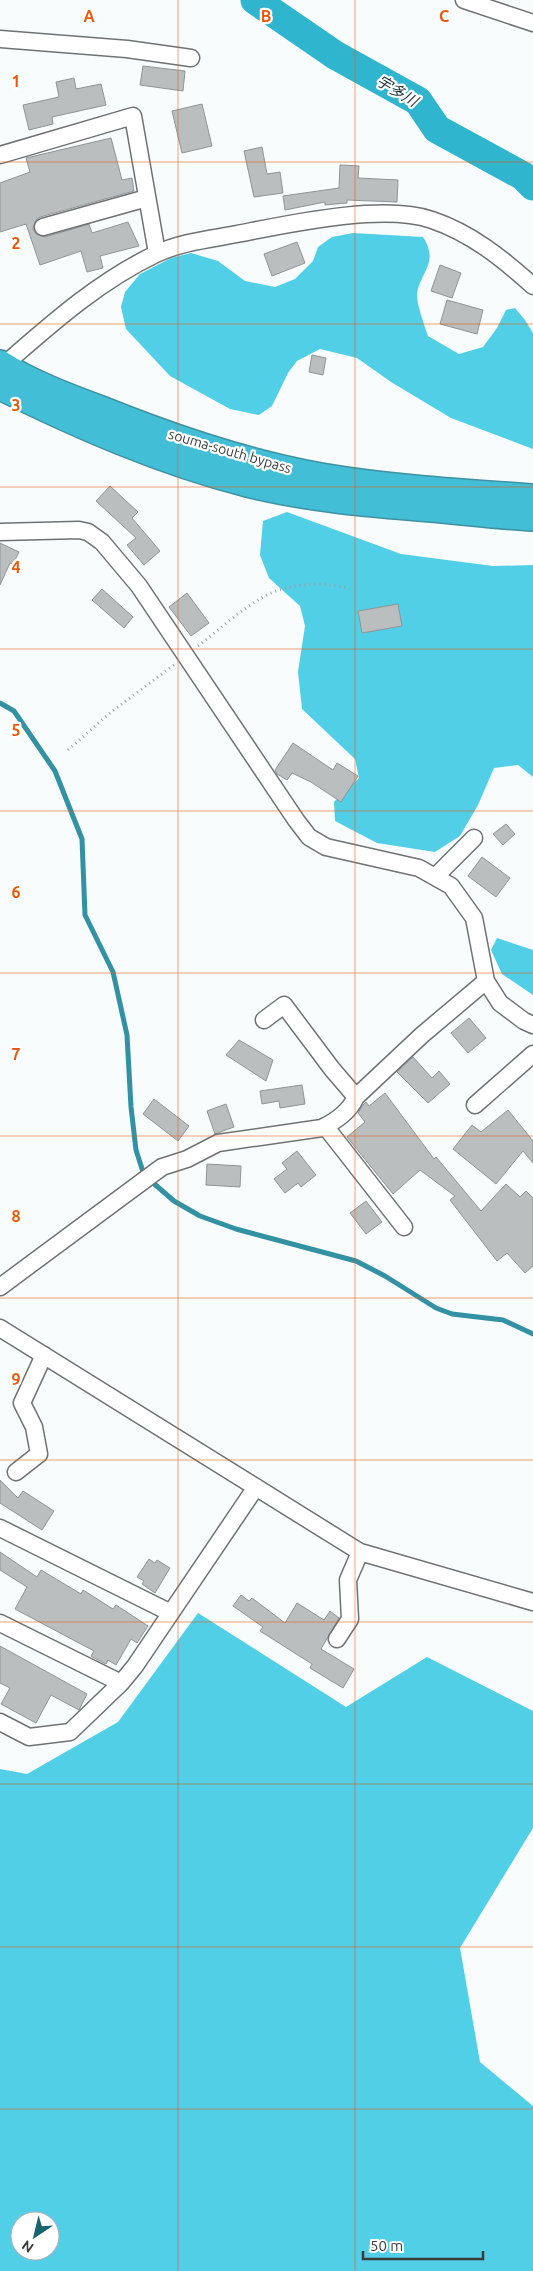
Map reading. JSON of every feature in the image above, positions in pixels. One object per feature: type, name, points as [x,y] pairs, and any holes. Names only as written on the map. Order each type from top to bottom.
[{"type":"highway","name":"souma-south bypass","points":[[1,371],[130,421],[260,463],[321,476],[383,485],[533,497]]},
{"type":"highway","name":"souma-south bypass","points":[[1,371],[118,441],[180,464],[247,484],[359,503],[533,518]]},
{"type":"street","points":[[464,0],[491,5],[533,23]]},
{"type":"street","points":[[0,39],[127,49],[191,58]]},
{"type":"street","points":[[0,155],[132,116],[157,253]]},
{"type":"street","points":[[43,227],[147,198]]},
{"type":"street","points":[[1,371],[56,320],[108,281],[157,253],[198,242],[289,224],[377,214],[406,214],[431,219],[455,228],[479,242],[533,286]]},
{"type":"street","points":[[0,532],[79,530],[88,532],[102,542],[139,586],[287,807],[310,837],[326,847],[419,868],[451,886],[474,918],[486,981],[500,1003],[524,1021],[533,1025]]},
{"type":"street","points":[[436,876],[474,838]]},
{"type":"street","points":[[0,1287],[162,1168],[187,1160],[218,1143],[325,1126],[334,1122],[351,1108],[356,1097],[422,1035],[486,981]]},
{"type":"street","points":[[264,1020],[284,1004],[332,1069],[356,1097]]},
{"type":"street","points":[[475,1105],[533,1054]]},
{"type":"street","points":[[325,1126],[404,1227]]},
{"type":"street","points":[[0,1328],[360,1552],[533,1602]]},
{"type":"street","points":[[16,1472],[39,1454],[34,1427],[22,1403],[44,1356]]},
{"type":"street","points":[[0,1722],[29,1737],[70,1732],[121,1683],[256,1487]]},
{"type":"street","points":[[0,1528],[171,1613]]},
{"type":"street","points":[[337,1639],[350,1618],[348,1580],[360,1552]]},
{"type":"street","points":[[0,1623],[121,1683]]},
{"type":"shaded area","points":[[353,233],[423,237],[430,253],[428,266],[417,293],[421,314],[428,336],[459,354],[483,347],[497,328],[506,310],[515,308],[525,320],[533,333],[533,449],[451,418],[391,382],[357,358],[320,349],[297,361],[288,373],[272,406],[259,415],[230,409],[170,376],[126,329],[121,307],[125,292],[140,274],[171,258],[191,253],[218,261],[245,281],[275,287],[295,279],[313,261],[318,247],[332,237]]},
{"type":"shaded area","points":[[287,512],[401,554],[493,566],[533,565],[533,777],[518,765],[494,768],[478,805],[460,836],[435,852],[377,843],[335,821],[334,802],[359,778],[355,759],[302,709],[298,672],[305,626],[300,606],[269,578],[260,555],[263,521]]},
{"type":"shaded area","points":[[497,938],[533,950],[533,995],[502,974],[491,950]]},
{"type":"shaded area","points":[[198,1613],[346,1707],[427,1657],[533,1711],[533,1828],[460,1948],[480,2062],[533,2106],[533,2271],[0,2271],[0,1769],[27,1774],[118,1722]]},
{"type":"building","points":[[143,66],[185,71],[183,91],[140,85]]},
{"type":"building","points":[[74,78],[76,89],[101,84],[106,105],[52,117],[53,124],[29,130],[23,105],[59,97],[56,82]]},
{"type":"building","points":[[202,104],[212,146],[182,153],[172,111]]},
{"type":"building","points":[[111,138],[122,180],[132,178],[134,191],[40,217],[36,220],[33,229],[36,234],[45,237],[89,224],[92,233],[128,222],[139,246],[100,256],[103,268],[87,272],[81,251],[40,265],[26,224],[0,232],[0,183],[30,172],[26,158]]},
{"type":"building","points":[[262,147],[267,174],[280,172],[283,193],[254,197],[244,151]]},
{"type":"building","points":[[340,165],[359,166],[358,178],[398,180],[397,202],[347,200],[347,203],[325,205],[325,202],[285,210],[283,196],[339,188]]},
{"type":"building","points":[[297,242],[305,263],[272,276],[264,254]]},
{"type":"building","points":[[440,265],[461,273],[452,298],[431,291]]},
{"type":"building","points":[[447,300],[483,310],[477,334],[440,324]]},
{"type":"building","points":[[312,355],[326,358],[323,375],[309,372]]},
{"type":"building","points":[[110,486],[138,512],[132,518],[160,551],[144,565],[127,545],[136,538],[96,501]]},
{"type":"building","points":[[0,543],[19,552],[13,564],[10,563],[0,585]]},
{"type":"building","points":[[102,589],[133,617],[124,628],[92,600]]},
{"type":"building","points":[[187,593],[209,623],[191,636],[169,607]]},
{"type":"building","points":[[398,604],[402,626],[362,633],[358,611]]},
{"type":"building","points":[[293,743],[333,770],[337,763],[358,776],[341,802],[311,782],[292,773],[287,780],[277,774],[275,770]]},
{"type":"building","points":[[506,824],[515,834],[503,845],[493,834]]},
{"type":"building","points":[[482,857],[510,878],[496,897],[468,876]]},
{"type":"building","points":[[469,1018],[486,1038],[468,1053],[451,1033]]},
{"type":"building","points":[[239,1040],[273,1060],[266,1081],[226,1055]]},
{"type":"building","points":[[413,1057],[432,1078],[439,1071],[450,1084],[428,1103],[397,1072]]},
{"type":"building","points":[[302,1085],[305,1104],[280,1108],[279,1101],[262,1104],[260,1091]]},
{"type":"building","points":[[385,1093],[434,1159],[436,1157],[481,1211],[506,1184],[520,1197],[526,1191],[533,1198],[533,1266],[525,1273],[507,1253],[497,1261],[450,1200],[455,1196],[420,1170],[393,1194],[347,1137],[365,1122],[358,1113],[363,1105],[366,1102],[369,1106]]},
{"type":"building","points":[[154,1099],[189,1126],[178,1141],[143,1114]]},
{"type":"building","points":[[226,1104],[234,1127],[215,1134],[207,1111]]},
{"type":"building","points":[[508,1110],[533,1141],[533,1163],[523,1151],[496,1184],[453,1149],[472,1125],[481,1132]]},
{"type":"building","points":[[297,1151],[316,1175],[301,1187],[298,1183],[285,1193],[274,1179],[287,1169],[282,1163]]},
{"type":"building","points":[[207,1164],[241,1166],[240,1187],[206,1185]]},
{"type":"building","points":[[366,1201],[382,1222],[366,1234],[350,1213]]},
{"type":"building","points":[[0,1480],[18,1498],[23,1491],[54,1511],[42,1530],[0,1503]]},
{"type":"building","points":[[0,1552],[37,1577],[41,1570],[81,1594],[83,1590],[113,1609],[116,1605],[148,1626],[137,1643],[131,1639],[116,1665],[108,1660],[106,1664],[91,1656],[94,1651],[15,1609],[27,1587],[0,1570]]},
{"type":"building","points":[[149,1559],[155,1563],[157,1560],[170,1568],[155,1593],[142,1584],[144,1581],[137,1577]]},
{"type":"building","points":[[241,1595],[249,1601],[252,1598],[285,1623],[297,1603],[324,1620],[330,1611],[339,1618],[321,1649],[354,1669],[343,1688],[310,1668],[312,1664],[260,1631],[263,1627],[233,1606]]},
{"type":"building","points":[[0,1646],[87,1694],[79,1710],[51,1695],[36,1723],[1,1704],[10,1688],[0,1683]]},
{"type":"waterway","name":"宇多川","points":[[255,0],[335,55],[418,101],[437,129],[523,176],[533,186]]},
{"type":"waterway","points":[[0,703],[14,711],[55,771],[82,839],[85,915],[113,972],[127,1035],[131,1107],[136,1150],[144,1175],[174,1201],[200,1216],[236,1229],[356,1261],[385,1276],[436,1308],[452,1314],[503,1320],[533,1334]]}]
